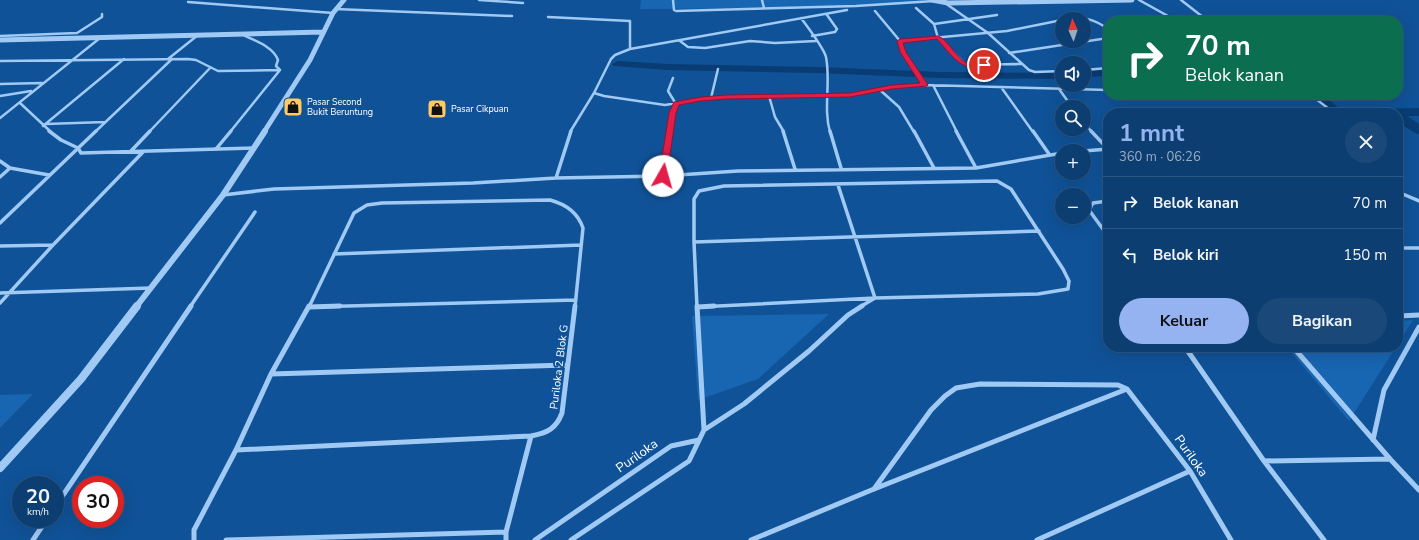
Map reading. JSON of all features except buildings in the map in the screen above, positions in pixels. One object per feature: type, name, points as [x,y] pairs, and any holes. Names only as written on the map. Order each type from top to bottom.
[{"type":"street","points":[[0,468],[81,379],[223,195],[255,148],[310,60],[334,11],[344,0]]},
{"type":"street","points":[[478,0],[522,3]]},
{"type":"street","points":[[674,0],[674,10],[676,11],[856,6],[922,1],[1132,0]]},
{"type":"street","points":[[762,0],[764,8]]},
{"type":"street","points":[[1139,0],[1168,16]]},
{"type":"street","points":[[1181,0],[1202,16]]},
{"type":"street","points":[[188,2],[334,11],[512,16]]},
{"type":"street","points":[[947,2],[988,33],[1022,64],[1035,72],[1055,71]]},
{"type":"street","points":[[916,8],[934,24],[938,38],[962,63],[966,65],[1022,64]]},
{"type":"street","points":[[556,178],[570,132],[594,93],[611,59],[615,55],[630,49],[800,18],[827,15],[847,10]]},
{"type":"street","points":[[875,11],[900,41],[903,52],[924,85]]},
{"type":"street","points":[[0,36],[58,35],[76,32],[102,17],[102,14]]},
{"type":"street","points":[[812,36],[835,32],[837,29],[827,15]]},
{"type":"street","points":[[934,24],[997,15]]},
{"type":"street","points":[[548,17],[630,21],[630,49]]},
{"type":"street","points":[[800,18],[826,56],[828,78],[827,122],[841,168]]},
{"type":"street","points":[[1091,19],[1103,26]]},
{"type":"street","points":[[900,41],[988,33],[1055,21]]},
{"type":"street","points":[[0,40],[323,32]]},
{"type":"street","points":[[241,34],[270,49],[277,55],[278,59],[276,66],[280,70]]},
{"type":"street","points":[[168,59],[198,35]]},
{"type":"street","points":[[1,116],[20,103],[32,91],[101,37]]},
{"type":"street","points":[[1009,53],[1103,39]]},
{"type":"street","points":[[680,41],[688,47],[705,48],[750,41],[775,43],[816,40]]},
{"type":"street","points":[[44,125],[124,59]]},
{"type":"street","points":[[0,61],[173,59],[196,60],[210,68],[226,72],[280,70]]},
{"type":"street","points":[[0,223],[173,59]]},
{"type":"street","points":[[131,151],[210,68]]},
{"type":"street","points":[[1091,69],[1103,68]]},
{"type":"street","points":[[711,98],[718,69]]},
{"type":"street","points":[[216,149],[280,70]]},
{"type":"street","points":[[663,176],[673,113],[676,104],[668,90],[673,78]]},
{"type":"street","points":[[0,84],[42,83]]},
{"type":"street","points":[[594,93],[655,104],[676,104],[711,98],[828,94],[850,95],[924,85],[1055,89]]},
{"type":"street","points":[[933,85],[976,168]]},
{"type":"street","points":[[1001,87],[1049,154]]},
{"type":"street","points":[[880,90],[899,107],[934,168]]},
{"type":"street","points":[[1091,90],[1103,90]]},
{"type":"street","points":[[0,96],[32,91]]},
{"type":"street","points":[[769,96],[775,117],[783,130],[795,170]]},
{"type":"street","points":[[1317,100],[1328,108]]},
{"type":"street","points":[[20,103],[61,140],[78,148],[81,153],[255,148]]},
{"type":"street","points":[[44,125],[105,122]]},
{"type":"street","points":[[1091,131],[1103,144]]},
{"type":"street","points":[[1091,150],[1103,149]]},
{"type":"street","points":[[0,303],[54,244],[144,151]]},
{"type":"street","points":[[223,195],[274,189],[473,183],[556,178],[663,176],[738,171],[841,168],[976,168],[1004,165],[1055,154]]},
{"type":"street","points":[[0,161],[10,168],[49,175]]},
{"type":"street","points":[[0,176],[10,168]]},
{"type":"street","points":[[571,540],[689,461],[704,430],[694,242],[694,199],[699,191],[724,186],[997,181],[1011,189],[1063,269],[1069,281],[1068,289],[1038,294],[874,298],[698,307]]},
{"type":"street","points":[[838,185],[874,298]]},
{"type":"street","points":[[1403,194],[1419,201]]},
{"type":"street","name":"Puriloka 2 Blok G","points":[[236,450],[531,436],[547,433],[558,425],[562,413],[576,300],[583,226],[576,215],[560,202],[550,200],[367,204],[354,213],[334,254]]},
{"type":"street","points":[[1103,201],[1092,203],[1089,210],[1103,229]]},
{"type":"street","points":[[64,494],[255,212]]},
{"type":"street","points":[[694,242],[1039,231]]},
{"type":"street","points":[[0,246],[54,244]]},
{"type":"street","points":[[194,540],[194,530],[236,450],[271,374],[309,307],[334,254],[581,245]]},
{"type":"street","points":[[1403,248],[1419,248]]},
{"type":"street","points":[[0,293],[151,288]]},
{"type":"street","points":[[704,430],[744,404],[809,351],[848,316],[874,298]]},
{"type":"street","points":[[309,307],[576,300]]},
{"type":"street","points":[[1403,316],[1419,315]]},
{"type":"street","points":[[1373,440],[1384,390],[1419,327]]},
{"type":"street","points":[[1188,352],[1264,461],[1324,540]]},
{"type":"street","points":[[1297,352],[1373,440],[1419,490]]},
{"type":"street","points":[[271,374],[568,365]]},
{"type":"street","points":[[874,489],[931,410],[945,396],[956,388],[980,384],[1108,384],[1118,385],[1127,389]]},
{"type":"street","points":[[751,540],[874,489],[1127,389]]},
{"type":"street","name":"Puriloka","points":[[1127,389],[1190,471],[1231,540]]},
{"type":"street","points":[[506,540],[506,532],[531,436]]},
{"type":"street","name":"Puriloka","points":[[535,540],[670,446],[699,440]]},
{"type":"street","points":[[1264,461],[1390,459]]},
{"type":"street","points":[[1037,540],[1190,471]]},
{"type":"street","points":[[33,540],[41,528]]},
{"type":"street","points":[[226,540],[506,532]]},
{"type":"shaded area","points":[[641,0],[923,0],[924,3],[825,8],[640,9]]},
{"type":"shaded area","points":[[829,314],[758,379],[698,400],[692,316]]},
{"type":"shaded area","points":[[1413,320],[1403,336],[1403,321]]},
{"type":"shaded area","points":[[1291,352],[1393,352],[1349,421]]},
{"type":"shaded area","points":[[33,394],[0,428],[0,395]]},
{"type":"waterway","points":[[618,64],[668,67],[818,70],[940,75],[1055,76]]},
{"type":"waterway","points":[[1091,74],[1103,73]]},
{"type":"waterway","points":[[1322,100],[1332,108]]},
{"type":"waterway","points":[[1403,113],[1419,112]]},
{"type":"waterway","points":[[1403,119],[1419,130]]},
{"type":"place","name":"Pasar Second Bukit Beruntung","points":[[293,107]]},
{"type":"place","name":"Pasar Cikpuan","points":[[437,109]]},
{"type":"route","points":[[663,176],[666,149],[676,104],[701,99],[726,97],[817,94],[850,95],[892,87],[924,85],[903,52],[900,46],[900,41],[938,38],[962,63],[972,66],[984,65]]}]
